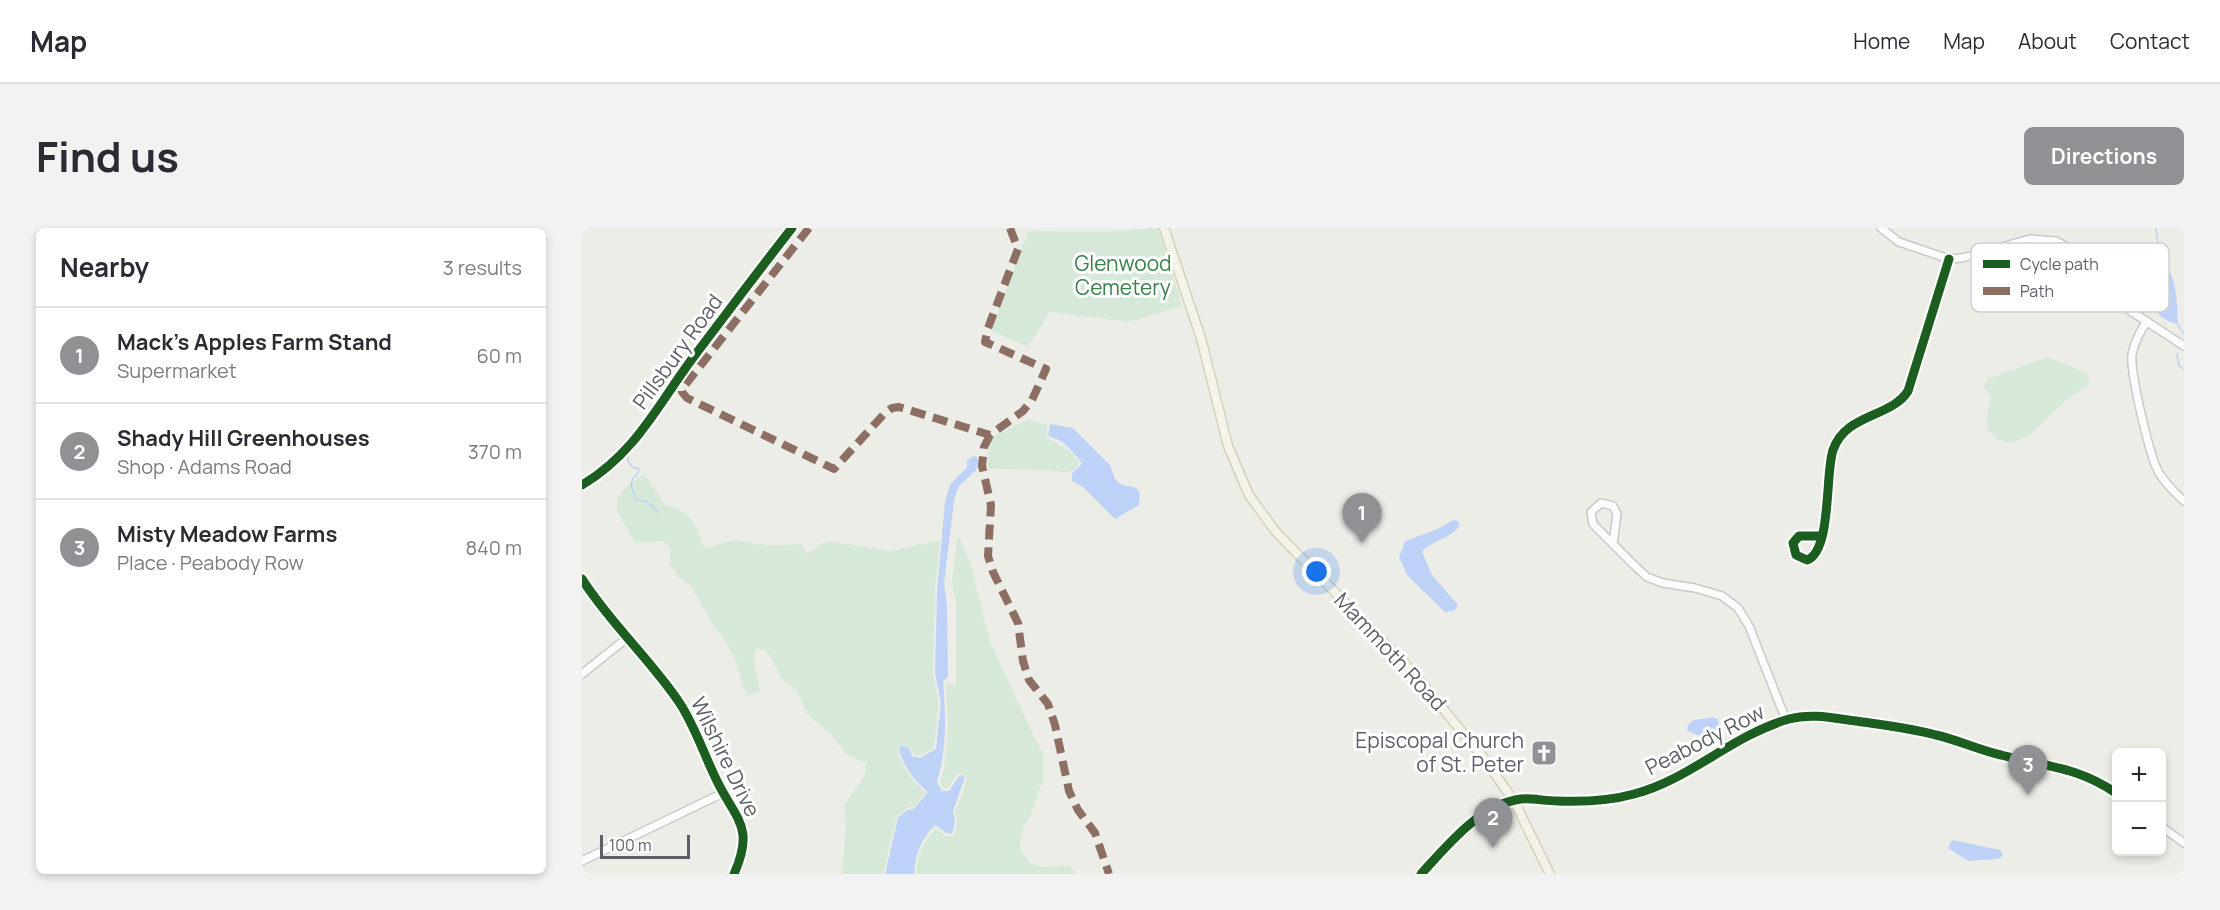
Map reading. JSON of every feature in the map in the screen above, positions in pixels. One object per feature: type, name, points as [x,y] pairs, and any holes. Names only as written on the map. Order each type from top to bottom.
[{"type":"main road","name":"Mammoth Road","points":[[1164,228],[1201,338],[1228,446],[1249,495],[1270,525],[1292,550],[1430,691],[1482,756],[1514,801],[1550,874]]},
{"type":"street","name":"Pillsbury Road","points":[[582,485],[612,465],[636,440],[696,354],[792,228]]},
{"type":"street","points":[[1881,228],[1899,242],[1949,259],[1971,255]]},
{"type":"street","points":[[2016,243],[2030,239],[2060,243]]},
{"type":"street","points":[[1822,536],[1799,536],[1793,543],[1796,555],[1803,560],[1811,558],[1816,553],[1822,536],[1834,447],[1841,435],[1851,426],[1905,395],[1949,259]]},
{"type":"street","points":[[2133,312],[2184,346]]},
{"type":"street","points":[[2147,321],[2139,333],[2134,348],[2133,373],[2156,467],[2167,484],[2184,501]]},
{"type":"street","points":[[1613,544],[1617,514],[1609,504],[1600,503],[1593,508],[1592,520],[1613,544],[1647,577],[1663,583],[1716,594],[1728,599],[1738,608],[1749,626],[1786,720]]},
{"type":"street","name":"Wilshire Drive","points":[[582,579],[680,703],[723,793],[743,828],[742,849],[734,874]]},
{"type":"street","points":[[582,674],[627,638]]},
{"type":"street","name":"Peabody Row","points":[[1514,801],[1527,799],[1586,801],[1614,799],[1635,794],[1667,781],[1752,735],[1801,716],[1828,717],[1938,735],[1998,754],[2085,775],[2112,791]]},
{"type":"street","points":[[582,861],[723,793]]},
{"type":"street","points":[[1421,874],[1473,821],[1514,801]]},
{"type":"street","points":[[2166,831],[2184,843]]},
{"type":"green space","name":"Glenwood Cemetery","points":[[1158,228],[1182,306],[1129,322],[1050,312],[1028,347],[991,331],[1028,231],[1100,232]]},
{"type":"green space","points":[[2048,357],[2086,373],[2090,383],[2070,397],[2028,436],[2009,443],[1996,439],[1988,430],[1986,420],[1991,398],[1984,386],[1989,378]]},
{"type":"green space","points":[[1028,420],[1047,424],[1047,437],[1070,451],[1079,464],[1069,473],[1047,470],[990,469],[987,466],[990,438]]},
{"type":"green space","points":[[644,474],[666,506],[690,518],[697,529],[702,545],[710,548],[738,540],[770,545],[801,544],[807,554],[829,541],[891,551],[940,540],[935,591],[933,673],[939,703],[934,748],[920,756],[913,754],[910,747],[901,744],[897,752],[908,774],[926,792],[914,807],[907,808],[897,817],[883,874],[842,874],[846,827],[844,805],[865,775],[866,763],[846,754],[832,735],[807,714],[796,689],[781,677],[764,649],[756,649],[754,663],[760,691],[746,696],[735,659],[723,637],[713,625],[691,586],[679,578],[670,565],[670,548],[664,541],[636,543],[622,520],[618,512],[618,498],[631,483]]},
{"type":"green space","points":[[958,534],[970,562],[990,642],[1043,755],[1043,780],[1029,819],[1023,827],[1020,844],[1022,853],[1031,864],[1041,867],[1069,865],[1076,874],[916,874],[922,849],[931,833],[936,829],[946,836],[954,836],[957,823],[955,811],[967,776],[958,773],[948,789],[943,788],[940,782],[947,745],[945,682],[956,686],[956,602],[952,581]]},
{"type":"water","points":[[2169,270],[2177,299],[2178,324],[2157,312],[2169,312]]},
{"type":"water","points":[[1050,424],[1073,428],[1110,465],[1115,479],[1120,484],[1136,488],[1140,493],[1139,505],[1115,519],[1083,487],[1072,481],[1072,473],[1082,464],[1078,457],[1060,441],[1048,435]]},
{"type":"water","points":[[976,456],[979,462],[976,470],[959,486],[954,500],[944,584],[947,605],[948,677],[943,681],[945,732],[943,757],[937,782],[942,791],[949,791],[960,775],[965,777],[953,811],[955,823],[952,834],[946,833],[935,825],[930,830],[920,848],[914,874],[885,874],[898,818],[907,810],[914,809],[928,792],[910,773],[899,751],[901,745],[909,748],[912,756],[920,758],[936,749],[941,703],[935,673],[937,591],[945,502],[950,485],[967,467],[967,461]]},
{"type":"water","points":[[1453,520],[1458,521],[1460,525],[1456,530],[1422,552],[1432,575],[1458,605],[1454,611],[1445,612],[1407,575],[1399,557],[1405,541],[1438,529]]},
{"type":"water","points":[[1712,717],[1718,719],[1720,728],[1713,735],[1701,736],[1687,730],[1693,721]]},
{"type":"water","points":[[1952,840],[2000,850],[2003,856],[1997,859],[1968,861],[1948,848]]},
{"type":"waterway","points":[[2156,228],[2158,243]]},
{"type":"waterway","points":[[2178,325],[2184,334]]},
{"type":"waterway","points":[[2177,354],[2179,366],[2184,369]]},
{"type":"waterway","points":[[628,455],[628,461],[632,467],[639,469],[631,485],[636,500],[646,501],[658,512]]},
{"type":"marked path","points":[[809,228],[682,389],[682,392],[687,398],[834,469],[892,408],[899,407],[990,435],[1023,411],[1032,400],[1046,369],[985,342],[988,328],[1018,249],[1010,228]]},
{"type":"marked path","points":[[990,435],[984,447],[982,466],[991,505],[988,556],[993,572],[1018,623],[1023,661],[1029,680],[1048,704],[1055,725],[1069,791],[1078,810],[1095,833],[1109,874]]},
{"type":"cycle path","points":[[582,485],[601,472],[632,443],[695,355],[792,228]]},
{"type":"cycle path","points":[[1822,536],[1799,536],[1793,543],[1796,555],[1807,560],[1815,554],[1820,542],[1824,527],[1833,450],[1839,438],[1858,422],[1900,400],[1908,391],[1949,259]]},
{"type":"cycle path","points":[[582,579],[605,611],[668,686],[690,721],[743,834],[743,845],[734,874]]},
{"type":"cycle path","points":[[1421,874],[1465,828],[1492,809],[1506,803],[1521,799],[1596,800],[1634,794],[1674,779],[1769,726],[1797,717],[1830,717],[1926,733],[1993,753],[2074,772],[2112,791]]},
{"type":"place","name":"Mack's Apples Farm Stand","points":[[1362,543]]},
{"type":"place","name":"Episcopal Church of St. Peter","points":[[1544,753]]},
{"type":"place","name":"Misty Meadow Farms","points":[[2028,795]]},
{"type":"place","name":"Shady Hill Greenhouses","points":[[1493,848]]}]
